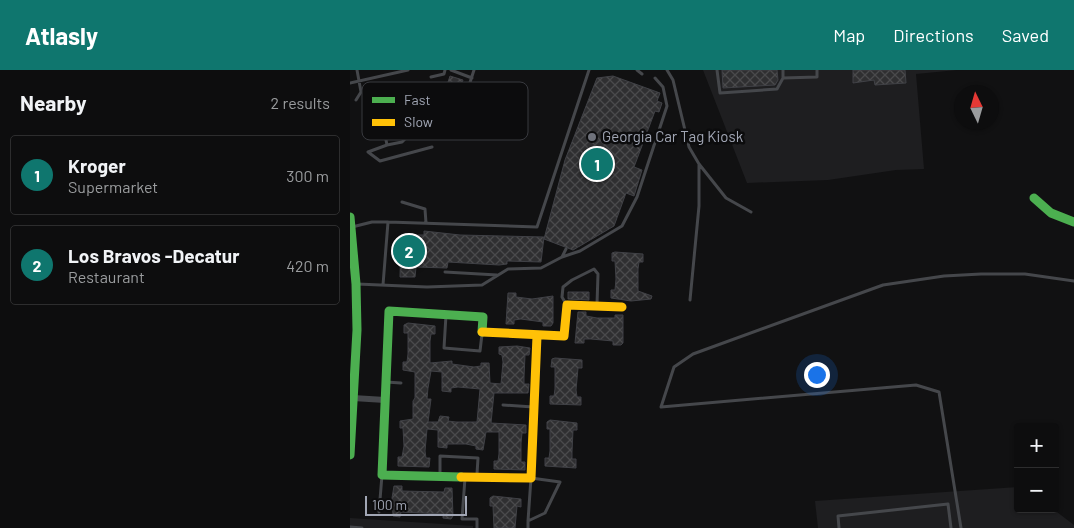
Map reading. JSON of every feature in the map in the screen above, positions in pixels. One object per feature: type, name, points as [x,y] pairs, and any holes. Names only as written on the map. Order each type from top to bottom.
[{"type":"street","points":[[1034,198],[1042,209],[1057,217],[1074,222]]},
{"type":"street","points":[[350,217],[356,284],[350,455]]},
{"type":"street","points":[[537,336],[531,478],[382,475],[388,311],[483,317],[482,333],[564,336],[567,305],[622,307]]},
{"type":"street","points":[[353,398],[385,400]]},
{"type":"lane","points":[[356,100],[361,92],[358,70]]},
{"type":"lane","points":[[350,83],[408,70]]},
{"type":"lane","points":[[431,77],[444,74],[445,70]]},
{"type":"lane","points":[[451,70],[472,78]]},
{"type":"lane","points":[[471,82],[474,70]]},
{"type":"lane","points":[[352,230],[372,222],[538,227],[589,70]]},
{"type":"lane","points":[[637,70],[642,74]]},
{"type":"lane","points":[[667,70],[672,80],[689,147],[698,164],[726,198],[751,212]]},
{"type":"lane","points":[[717,70],[720,93],[777,89],[783,78],[783,70]]},
{"type":"lane","points":[[783,78],[817,77],[817,70]]},
{"type":"lane","points":[[356,284],[383,286],[482,286],[508,269],[541,268],[562,257],[580,251],[622,226],[634,204],[667,106],[663,87],[655,78]]},
{"type":"lane","points":[[386,140],[387,145]]},
{"type":"lane","points":[[404,140],[368,152],[380,161],[432,147]]},
{"type":"lane","points":[[690,300],[699,206],[698,164]]},
{"type":"lane","points":[[402,202],[425,209],[426,224]]},
{"type":"lane","points":[[383,286],[388,222]]},
{"type":"lane","points":[[562,257],[566,249]]},
{"type":"lane","points":[[567,305],[562,296],[563,287],[572,280],[594,269],[598,274],[597,306]]},
{"type":"lane","points":[[445,272],[497,275]]},
{"type":"lane","points":[[961,528],[939,392],[916,384],[661,407],[674,367],[693,354],[883,285],[944,276],[981,274],[1024,274],[1074,281]]},
{"type":"lane","points":[[446,315],[444,348],[480,351],[482,333]]},
{"type":"lane","points":[[386,382],[401,383]]},
{"type":"lane","points":[[503,405],[534,407]]},
{"type":"lane","points":[[440,477],[440,456],[478,458],[477,478]]},
{"type":"lane","points":[[379,512],[382,475]]},
{"type":"lane","points":[[465,478],[462,519],[477,519],[477,528]]},
{"type":"lane","points":[[528,521],[545,513],[560,482],[531,478],[528,521],[528,528]]},
{"type":"lane","points":[[839,528],[838,516],[948,504],[951,528]]},
{"type":"lane","points":[[350,527],[362,528]]},
{"type":"shaded area","points":[[703,70],[957,70],[916,74],[924,169],[896,170],[828,180],[747,183]]},
{"type":"shaded area","points":[[1014,487],[1014,513],[1058,513],[1074,525],[1074,528],[818,528],[815,501]]},
{"type":"shaded area","points":[[350,518],[473,526],[473,528],[350,528]]},
{"type":"building","points":[[722,70],[777,70],[778,80],[775,85],[723,88]]},
{"type":"building","points":[[853,70],[905,70],[906,83],[875,85],[874,80],[853,83]]},
{"type":"building","points":[[450,76],[463,80],[462,82],[448,82]]},
{"type":"building","points":[[613,76],[660,93],[657,101],[662,103],[659,112],[655,111],[634,167],[642,170],[634,196],[626,193],[614,226],[573,250],[544,239],[565,160],[597,78]]},
{"type":"building","points":[[424,231],[460,235],[544,237],[541,262],[507,261],[507,264],[499,265],[448,262],[447,268],[416,267],[415,277],[400,277],[401,235],[424,235]]},
{"type":"building","points":[[612,253],[643,254],[643,262],[639,262],[638,269],[638,291],[652,296],[651,299],[631,301],[611,298],[611,290],[615,290],[616,279],[615,261],[612,261]]},
{"type":"building","points":[[568,292],[589,292],[589,300],[568,299]]},
{"type":"building","points":[[508,293],[516,293],[516,297],[532,299],[553,296],[553,323],[551,326],[543,326],[543,322],[521,319],[514,320],[514,324],[506,324]]},
{"type":"building","points":[[578,312],[586,312],[586,316],[597,318],[615,318],[615,315],[623,315],[623,343],[621,345],[613,345],[613,341],[584,339],[584,343],[575,343]]},
{"type":"building","points":[[408,323],[435,326],[435,334],[431,334],[430,341],[430,363],[452,361],[452,364],[474,367],[481,366],[481,363],[489,363],[490,383],[501,384],[503,362],[502,355],[499,354],[499,347],[517,346],[530,348],[529,355],[525,355],[524,377],[524,384],[529,384],[528,393],[494,393],[491,423],[526,425],[526,433],[522,433],[521,443],[521,462],[525,462],[525,470],[494,469],[494,461],[498,461],[499,454],[499,432],[486,432],[483,450],[466,444],[447,444],[447,448],[438,447],[438,430],[427,429],[425,451],[426,458],[430,458],[429,467],[398,466],[398,457],[402,457],[404,446],[403,428],[400,428],[400,421],[413,419],[413,401],[415,398],[415,372],[403,370],[403,362],[407,362],[408,354],[408,333],[404,333],[404,325]],"holes":[[[431,371],[442,372],[442,391],[451,392],[451,388],[458,387],[480,389],[477,422],[448,421],[449,417],[440,416],[438,422],[428,422],[431,399],[427,399]]]},
{"type":"building","points":[[552,359],[582,360],[582,368],[578,368],[576,390],[577,397],[581,397],[581,405],[550,404],[550,396],[554,396],[555,389],[555,367],[551,367]]},
{"type":"building","points":[[550,420],[577,423],[577,430],[573,430],[572,452],[572,459],[576,459],[576,468],[545,466],[545,458],[549,458],[550,451],[550,429],[547,429],[547,422]]},
{"type":"building","points":[[394,486],[402,486],[402,491],[444,492],[445,488],[452,488],[453,516],[451,519],[443,518],[443,514],[401,512],[400,517],[393,516],[392,498]]},
{"type":"building","points":[[493,496],[521,499],[521,507],[517,506],[515,528],[494,528],[493,506],[490,506],[490,498]]},
{"type":"traffic: fast","points":[[1034,198],[1051,213],[1074,222]]},
{"type":"traffic: fast","points":[[350,217],[356,284],[357,330],[350,455]]},
{"type":"traffic: fast","points":[[461,477],[382,475],[389,311],[483,317],[482,332]]},
{"type":"traffic: slow","points":[[482,332],[564,336],[567,305],[622,307]]},
{"type":"traffic: slow","points":[[461,477],[531,478],[537,336]]},
{"type":"place","name":"Georgia Car Tag Kiosk","points":[[592,137]]},
{"type":"place","name":"Kroger","points":[[597,164]]},
{"type":"place","name":"Los Bravos -Decatur","points":[[409,251]]}]
